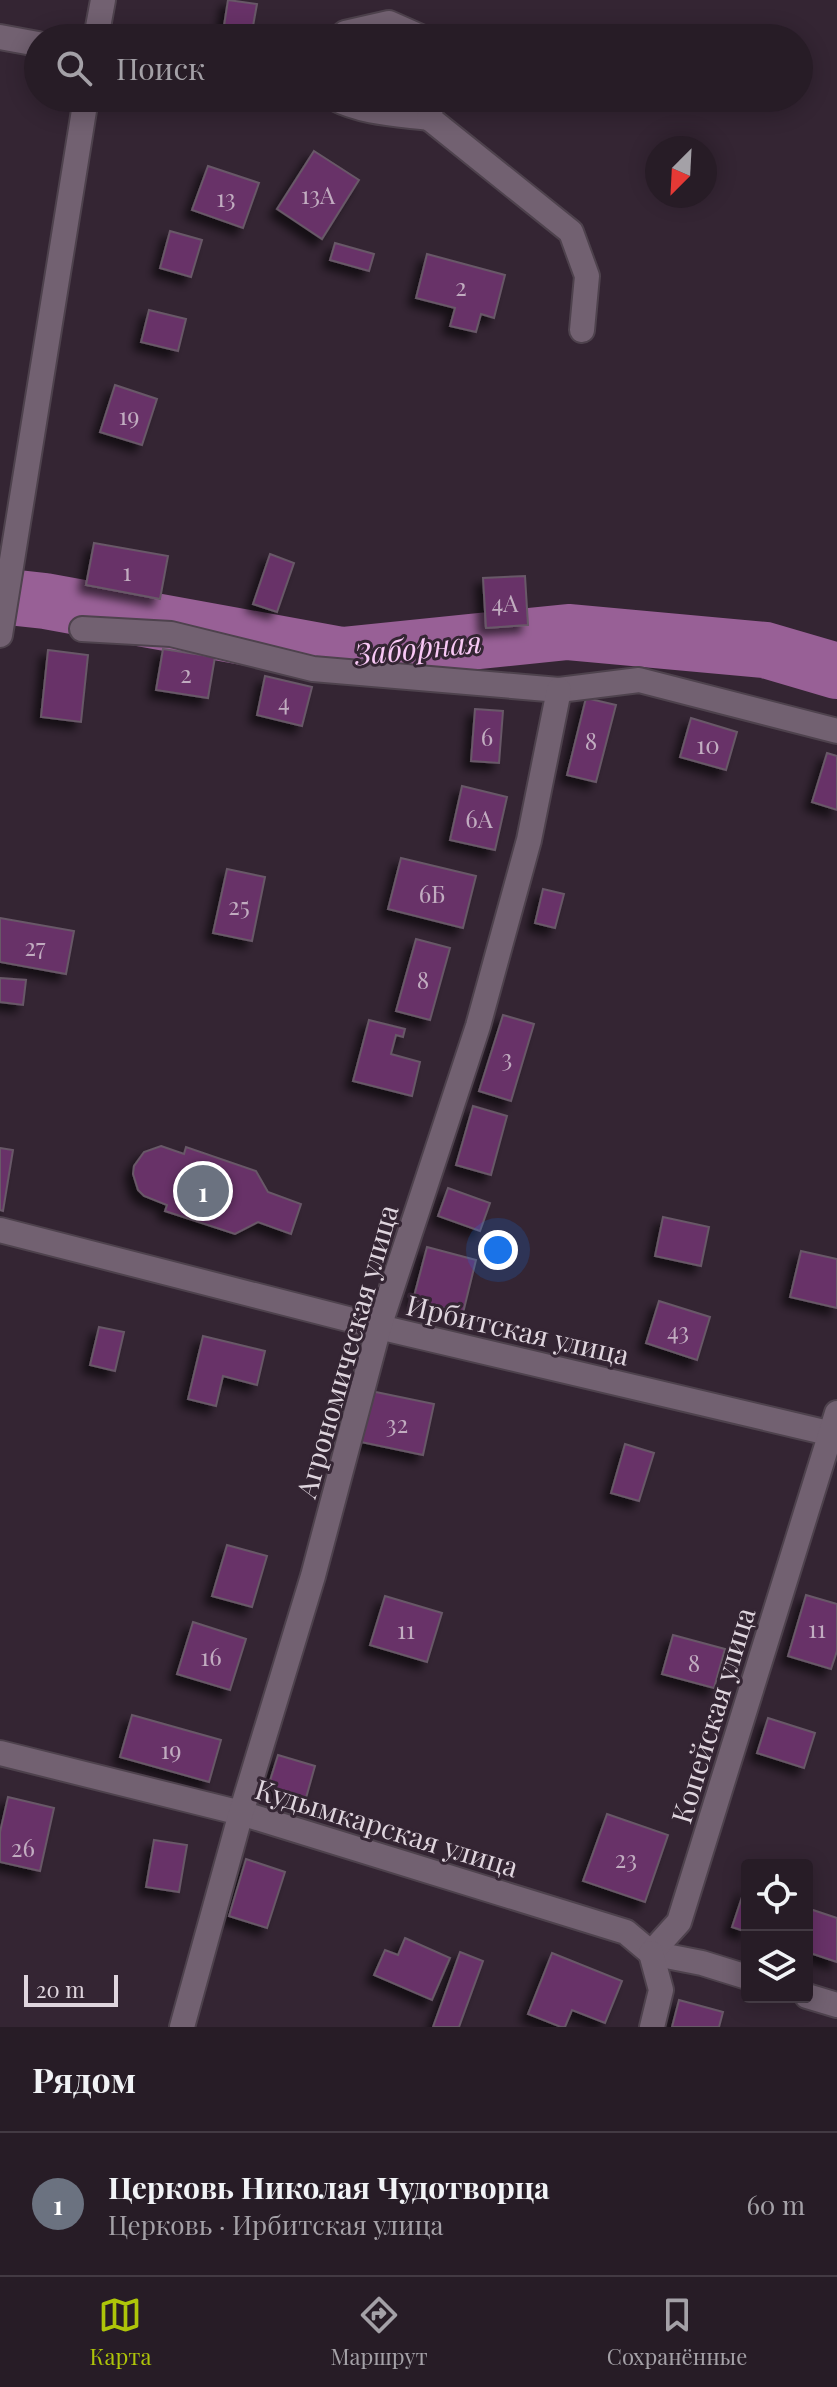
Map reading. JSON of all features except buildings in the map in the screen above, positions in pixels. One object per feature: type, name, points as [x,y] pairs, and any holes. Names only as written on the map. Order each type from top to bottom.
[{"type":"street","points":[[99,24],[103,0]]},
{"type":"street","points":[[0,37],[24,41]]},
{"type":"street","points":[[0,635],[84,112]]},
{"type":"street","points":[[436,112],[571,232],[587,276],[582,330]]},
{"type":"street","points":[[82,629],[171,634],[313,669],[559,690],[639,680],[837,731]]},
{"type":"street","name":"Агрономическая улица","points":[[182,2027],[241,1813],[313,1576],[379,1327],[478,1026],[529,840],[559,690]]},
{"type":"street","name":"Ирбитская улица","points":[[0,1230],[379,1327],[835,1427]]},
{"type":"street","name":"Копейская улица","points":[[651,1953],[679,1922],[835,1427]]},
{"type":"street","name":"Кудымкарская улица","points":[[0,1753],[241,1813],[626,1932],[651,1953],[702,1963],[741,1975]]},
{"type":"street","points":[[651,1953],[661,1990],[652,2027]]},
{"type":"street","points":[[813,1998],[837,2005]]},
{"type":"waterway","name":"Заборная","points":[[0,596],[45,601],[342,655],[568,632],[765,650],[837,671]]},
{"type":"place","name":"Церковь Николая Чудотворца","points":[[203,1191]]}]
